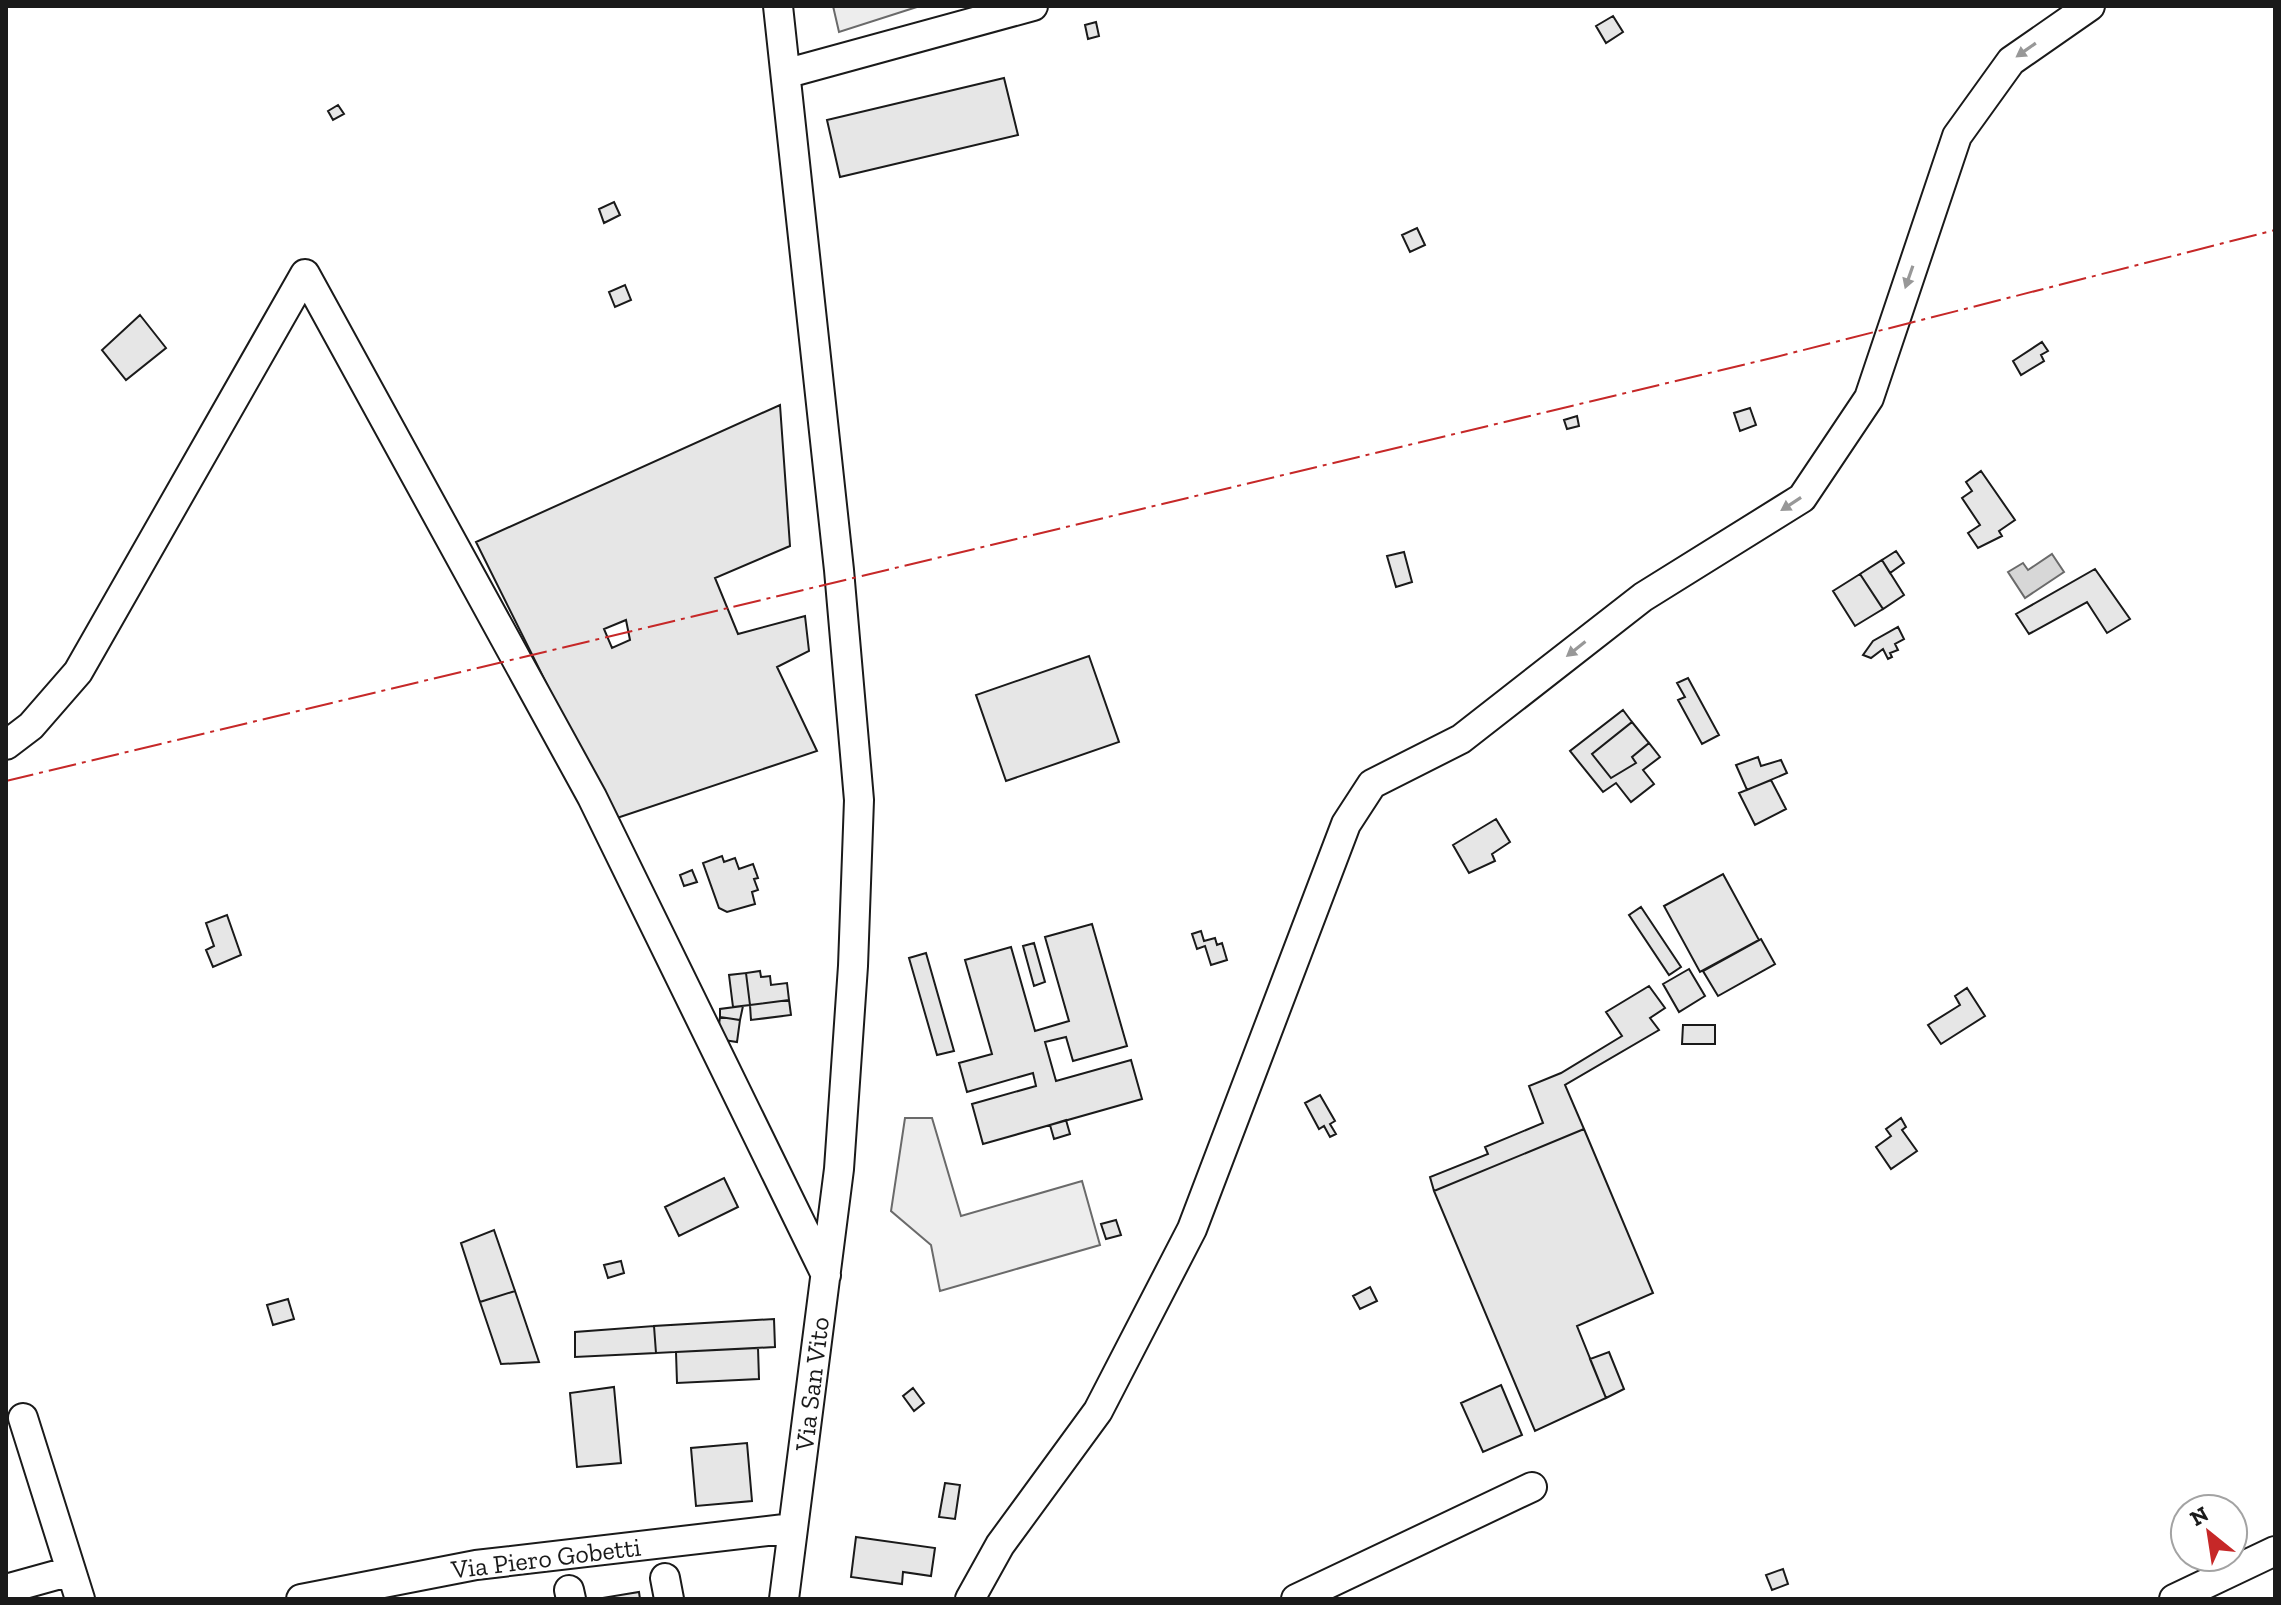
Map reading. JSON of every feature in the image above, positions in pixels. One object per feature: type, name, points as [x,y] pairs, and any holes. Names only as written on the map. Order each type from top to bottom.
[{"type":"street","name":"Via San Vito","points":[[778,6],[788,73],[839,570],[859,800],[853,966],[839,1169],[784,1599]]},
{"type":"street","points":[[788,73],[1033,6]]},
{"type":"street","points":[[970,1599],[1000,1545],[1098,1411],[1192,1229],[1346,824],[1372,784],[1461,739],[1643,597],[1802,498],[1869,398],[1957,136],[2011,61],[2090,6]]},
{"type":"street","points":[[6,745],[31,726],[78,672],[305,274],[592,797],[826,1275]]},
{"type":"street","points":[[23,1418],[80,1599]]},
{"type":"street","points":[[1296,1599],[1532,1487]]},
{"type":"street","name":"Via Piero Gobetti","points":[[301,1599],[476,1565],[793,1528]]},
{"type":"street","points":[[2174,1599],[2275,1551]]},
{"type":"street","points":[[6,1589],[71,1571]]},
{"type":"shaded area","points":[[833,6],[920,6],[839,32]]},
{"type":"shaded area","points":[[2052,554],[2064,572],[2025,598],[2008,572],[2023,563],[2028,570]]},
{"type":"shaded area","points":[[905,1118],[932,1118],[961,1216],[1082,1181],[1100,1245],[940,1291],[931,1245],[891,1211]]},
{"type":"building","points":[[1613,16],[1623,32],[1606,43],[1596,26]]},
{"type":"building","points":[[1096,22],[1099,36],[1088,39],[1085,25]]},
{"type":"building","points":[[1004,78],[1018,135],[840,177],[827,120]]},
{"type":"building","points":[[338,105],[344,114],[333,120],[328,111]]},
{"type":"building","points":[[614,202],[620,215],[604,223],[599,209]]},
{"type":"building","points":[[1417,228],[1425,245],[1410,252],[1402,235]]},
{"type":"building","points":[[625,285],[631,300],[615,307],[609,292]]},
{"type":"building","points":[[140,315],[166,348],[126,380],[102,350]]},
{"type":"building","points":[[2042,342],[2048,351],[2041,355],[2044,361],[2021,375],[2013,361]]},
{"type":"building","points":[[780,405],[790,546],[715,578],[738,634],[805,616],[809,651],[777,667],[817,751],[614,819],[476,542]],"holes":[[[626,620],[630,640],[612,648],[604,629]]]},
{"type":"building","points":[[1750,408],[1756,425],[1740,431],[1734,413]]},
{"type":"building","points":[[1577,416],[1579,426],[1567,429],[1564,420]]},
{"type":"building","points":[[1981,471],[2015,520],[1999,531],[2002,536],[1978,548],[1968,533],[1980,525],[1962,498],[1972,491],[1966,482]]},
{"type":"building","points":[[1896,551],[1904,563],[1890,573],[1882,560]]},
{"type":"building","points":[[1404,552],[1412,582],[1396,587],[1387,556]]},
{"type":"building","points":[[1882,560],[1904,595],[1883,609],[1860,574]]},
{"type":"building","points":[[2095,569],[2130,619],[2107,633],[2087,602],[2029,634],[2016,614]]},
{"type":"building","points":[[1860,574],[1883,609],[1855,626],[1833,591]]},
{"type":"building","points":[[1898,627],[1904,639],[1895,644],[1898,650],[1890,653],[1892,657],[1888,659],[1883,649],[1871,658],[1863,655],[1873,641]]},
{"type":"building","points":[[1089,656],[1119,742],[1006,781],[976,695]]},
{"type":"building","points":[[1688,678],[1719,735],[1702,744],[1678,700],[1685,697],[1677,683]]},
{"type":"building","points":[[1623,710],[1632,722],[1592,754],[1611,778],[1636,763],[1632,757],[1649,743],[1660,757],[1643,770],[1654,784],[1631,802],[1616,783],[1603,792],[1570,751]]},
{"type":"building","points":[[1632,722],[1649,743],[1632,757],[1636,763],[1611,778],[1592,754]]},
{"type":"building","points":[[1758,757],[1761,766],[1781,760],[1787,773],[1747,790],[1736,765]]},
{"type":"building","points":[[1771,780],[1786,809],[1755,825],[1739,793]]},
{"type":"building","points":[[1496,819],[1510,842],[1492,854],[1495,861],[1469,873],[1453,845]]},
{"type":"building","points":[[722,856],[724,862],[735,858],[739,869],[753,864],[758,878],[754,879],[758,890],[752,892],[755,904],[727,912],[719,908],[703,863]]},
{"type":"building","points":[[692,870],[697,882],[684,886],[680,875]]},
{"type":"building","points":[[1723,874],[1759,940],[1700,972],[1664,906]]},
{"type":"building","points":[[1641,907],[1681,967],[1669,975],[1629,915]]},
{"type":"building","points":[[227,915],[241,955],[213,967],[206,950],[214,946],[206,923]]},
{"type":"building","points":[[1092,924],[1127,1046],[1073,1061],[1066,1037],[1045,1042],[1056,1081],[1131,1060],[1142,1099],[983,1144],[972,1104],[1036,1086],[1033,1073],[967,1092],[959,1063],[992,1054],[965,960],[1011,947],[1035,1031],[1069,1021],[1045,937]]},
{"type":"building","points":[[1201,931],[1204,941],[1215,938],[1217,945],[1222,943],[1227,960],[1211,965],[1205,946],[1197,949],[1192,934]]},
{"type":"building","points":[[1761,939],[1775,964],[1718,996],[1703,971]]},
{"type":"building","points":[[1034,943],[1045,982],[1034,986],[1023,946]]},
{"type":"building","points":[[926,953],[954,1051],[937,1055],[909,958]]},
{"type":"building","points":[[1689,969],[1705,996],[1679,1012],[1663,984]]},
{"type":"building","points":[[760,971],[761,977],[770,976],[771,985],[787,983],[789,1000],[750,1005],[746,973]]},
{"type":"building","points":[[746,973],[750,1005],[733,1007],[729,975]]},
{"type":"building","points":[[1649,986],[1665,1008],[1650,1018],[1659,1030],[1565,1085],[1584,1129],[1434,1191],[1430,1177],[1488,1154],[1485,1147],[1543,1123],[1529,1086],[1561,1073],[1622,1036],[1606,1012]]},
{"type":"building","points":[[1967,988],[1985,1016],[1941,1044],[1928,1025],[1960,1005],[1955,996]]},
{"type":"building","points":[[789,1000],[791,1015],[751,1020],[750,1005]]},
{"type":"building","points":[[743,1006],[740,1020],[720,1017],[720,1009]]},
{"type":"building","points":[[720,1017],[740,1020],[737,1042],[717,1039]]},
{"type":"building","points":[[1683,1025],[1715,1025],[1715,1044],[1682,1044]]},
{"type":"building","points":[[1320,1095],[1335,1121],[1330,1124],[1336,1134],[1330,1137],[1324,1126],[1319,1129],[1305,1103]]},
{"type":"building","points":[[1901,1118],[1906,1127],[1902,1130],[1917,1151],[1891,1169],[1876,1147],[1891,1136],[1886,1129]]},
{"type":"building","points":[[1066,1120],[1070,1134],[1054,1139],[1050,1125]]},
{"type":"building","points":[[1584,1129],[1653,1293],[1577,1326],[1606,1398],[1535,1431],[1434,1191]]},
{"type":"building","points":[[724,1178],[738,1207],[679,1236],[665,1207]]},
{"type":"building","points":[[1116,1220],[1121,1235],[1106,1239],[1101,1224]]},
{"type":"building","points":[[494,1230],[515,1291],[480,1302],[461,1243]]},
{"type":"building","points":[[621,1261],[624,1273],[608,1278],[604,1265]]},
{"type":"building","points":[[1370,1287],[1377,1301],[1360,1309],[1353,1296]]},
{"type":"building","points":[[515,1291],[539,1362],[501,1364],[480,1302]]},
{"type":"building","points":[[288,1299],[294,1319],[273,1325],[267,1305]]},
{"type":"building","points":[[774,1319],[775,1347],[656,1353],[654,1326]]},
{"type":"building","points":[[654,1326],[656,1353],[575,1357],[575,1332]]},
{"type":"building","points":[[758,1348],[759,1379],[677,1383],[676,1352]]},
{"type":"building","points":[[1609,1352],[1624,1389],[1606,1398],[1590,1359]]},
{"type":"building","points":[[1501,1385],[1522,1435],[1483,1452],[1461,1403]]},
{"type":"building","points":[[614,1387],[621,1463],[577,1467],[570,1393]]},
{"type":"building","points":[[913,1388],[924,1403],[914,1411],[903,1396]]},
{"type":"building","points":[[747,1443],[752,1501],[696,1506],[691,1448]]},
{"type":"building","points":[[945,1483],[960,1485],[955,1519],[939,1517]]},
{"type":"building","points":[[856,1537],[935,1548],[931,1576],[903,1572],[902,1584],[851,1577]]},
{"type":"building","points":[[1783,1569],[1788,1584],[1772,1590],[1766,1575]]},
{"type":"building","points":[[639,1592],[640,1599],[602,1599],[602,1598]]},
{"type":"power","points":[[6,781],[1776,357],[2275,230]]}]
